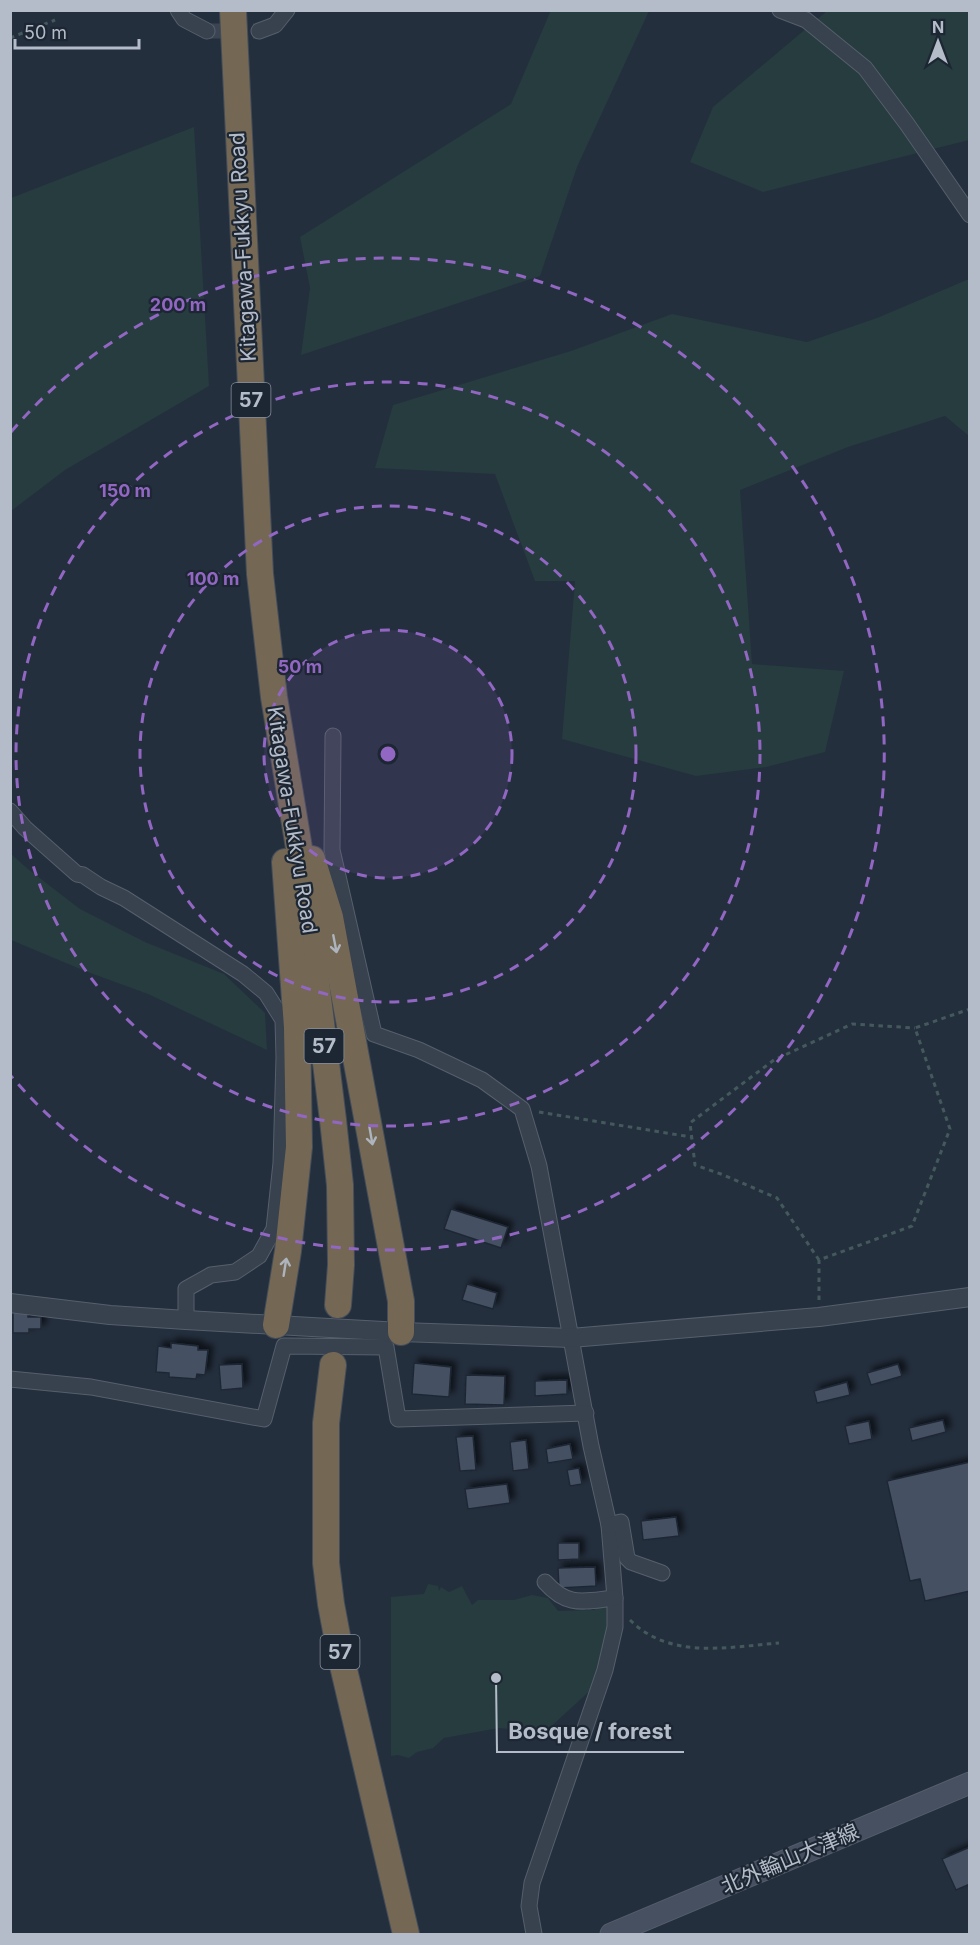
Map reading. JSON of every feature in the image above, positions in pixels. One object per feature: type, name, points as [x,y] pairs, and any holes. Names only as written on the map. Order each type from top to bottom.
[{"type":"highway","name":"Kitagawa-Fukkyu Road","points":[[233,10],[260,574],[274,697],[301,860],[340,1185],[341,1265],[338,1305]]},
{"type":"highway","points":[[276,1325],[288,1251],[299,1147],[297,1028],[285,870],[289,788]]},
{"type":"highway","points":[[289,788],[330,917],[401,1301],[401,1332]]},
{"type":"highway","name":"57","points":[[333,1365],[326,1423],[326,1563],[341,1657],[405,1935]]},
{"type":"main road","name":"北外輪山大津線","points":[[611,1935],[969,1783]]},
{"type":"street","points":[[178,10],[184,19],[207,31]]},
{"type":"street","points":[[259,31],[275,26],[287,10]]},
{"type":"street","points":[[780,10],[806,20],[865,68],[907,124],[969,215]]},
{"type":"street","points":[[333,736],[332,850],[374,1034],[419,1050],[482,1080],[522,1109],[539,1166],[609,1525],[616,1602],[615,1626],[605,1671],[532,1883],[529,1906],[534,1935]]},
{"type":"street","points":[[10,811],[25,828],[77,874],[83,875],[124,898],[243,974],[266,993],[283,1020],[281,1163],[274,1229],[259,1256],[235,1272],[211,1275],[186,1289],[186,1320]]},
{"type":"street","points":[[10,1303],[110,1315],[186,1320],[401,1332],[571,1338],[819,1317],[969,1297]]},
{"type":"street","points":[[10,1379],[91,1386],[264,1419],[284,1346],[386,1347],[398,1419],[586,1413]]},
{"type":"street","points":[[609,1525],[621,1522],[627,1558],[631,1562],[662,1573]]},
{"type":"street","points":[[545,1582],[564,1599],[577,1602],[616,1602]]},
{"type":"path","points":[[10,38],[55,21]]},
{"type":"path","points":[[819,1317],[819,1260],[777,1198],[695,1165],[690,1123],[774,1060],[852,1024],[915,1028],[969,1009]]},
{"type":"path","points":[[819,1260],[912,1226],[950,1129],[915,1028]]},
{"type":"path","points":[[522,1109],[691,1137]]},
{"type":"path","points":[[616,1602],[634,1624],[663,1642],[685,1647],[706,1648],[779,1643]]},
{"type":"green space","points":[[551,10],[649,11],[577,167],[540,276],[301,355],[310,288],[300,237],[511,104]]},
{"type":"green space","points":[[827,11],[969,11],[969,140],[763,192],[690,162],[713,107]]},
{"type":"green space","points":[[194,127],[209,386],[65,470],[11,511],[11,198]]},
{"type":"green space","points":[[969,279],[969,436],[945,416],[848,447],[740,490],[752,664],[844,671],[825,752],[766,767],[696,776],[562,739],[575,581],[535,581],[495,474],[375,468],[393,405],[571,351],[672,314],[807,342],[877,318]]},
{"type":"green space","points":[[10,853],[80,909],[145,942],[224,974],[265,1013],[267,1050],[148,994],[11,940]]},
{"type":"green space","points":[[428,1584],[438,1586],[439,1591],[441,1587],[449,1592],[462,1586],[472,1605],[478,1600],[514,1600],[532,1595],[548,1598],[558,1611],[594,1610],[619,1590],[595,1686],[545,1732],[499,1728],[444,1738],[433,1748],[417,1752],[409,1758],[391,1756],[391,1597],[424,1594]]},
{"type":"building","points":[[451,1209],[508,1227],[501,1248],[444,1229]]},
{"type":"building","points":[[467,1284],[497,1293],[493,1309],[462,1300]]},
{"type":"building","points":[[13,1311],[28,1312],[28,1317],[41,1317],[41,1329],[29,1329],[29,1333],[13,1333]]},
{"type":"building","points":[[171,1343],[198,1346],[198,1350],[208,1350],[205,1375],[197,1374],[196,1379],[169,1377],[169,1373],[156,1372],[158,1346],[171,1348]]},
{"type":"building","points":[[414,1363],[451,1367],[449,1397],[412,1394]]},
{"type":"building","points":[[242,1364],[243,1388],[221,1390],[219,1365]]},
{"type":"building","points":[[898,1364],[902,1376],[871,1385],[867,1373]]},
{"type":"building","points":[[466,1375],[505,1376],[504,1405],[465,1404]]},
{"type":"building","points":[[567,1380],[567,1394],[535,1396],[535,1381]]},
{"type":"building","points":[[847,1382],[850,1395],[817,1403],[814,1391]]},
{"type":"building","points":[[943,1420],[946,1432],[912,1441],[909,1428]]},
{"type":"building","points":[[869,1421],[872,1439],[849,1444],[845,1426]]},
{"type":"building","points":[[473,1436],[476,1470],[460,1471],[456,1437]]},
{"type":"building","points":[[526,1440],[529,1469],[513,1471],[510,1442]]},
{"type":"building","points":[[570,1444],[573,1459],[548,1463],[546,1449]]},
{"type":"building","points":[[970,1462],[970,1591],[925,1601],[920,1579],[910,1581],[887,1481]]},
{"type":"building","points":[[579,1468],[582,1484],[570,1486],[567,1470]]},
{"type":"building","points":[[507,1484],[510,1503],[468,1509],[465,1489]]},
{"type":"building","points":[[676,1517],[679,1536],[643,1540],[641,1521]]},
{"type":"building","points":[[558,1543],[579,1543],[579,1559],[558,1560]]},
{"type":"building","points":[[595,1567],[596,1586],[559,1588],[558,1568]]},
{"type":"building","points":[[970,1847],[970,1884],[956,1890],[942,1859]]},
{"type":"tunnel","points":[[207,31],[259,31]]},
{"type":"place","name":"Bosque / forest","points":[[496,1678]]}]
